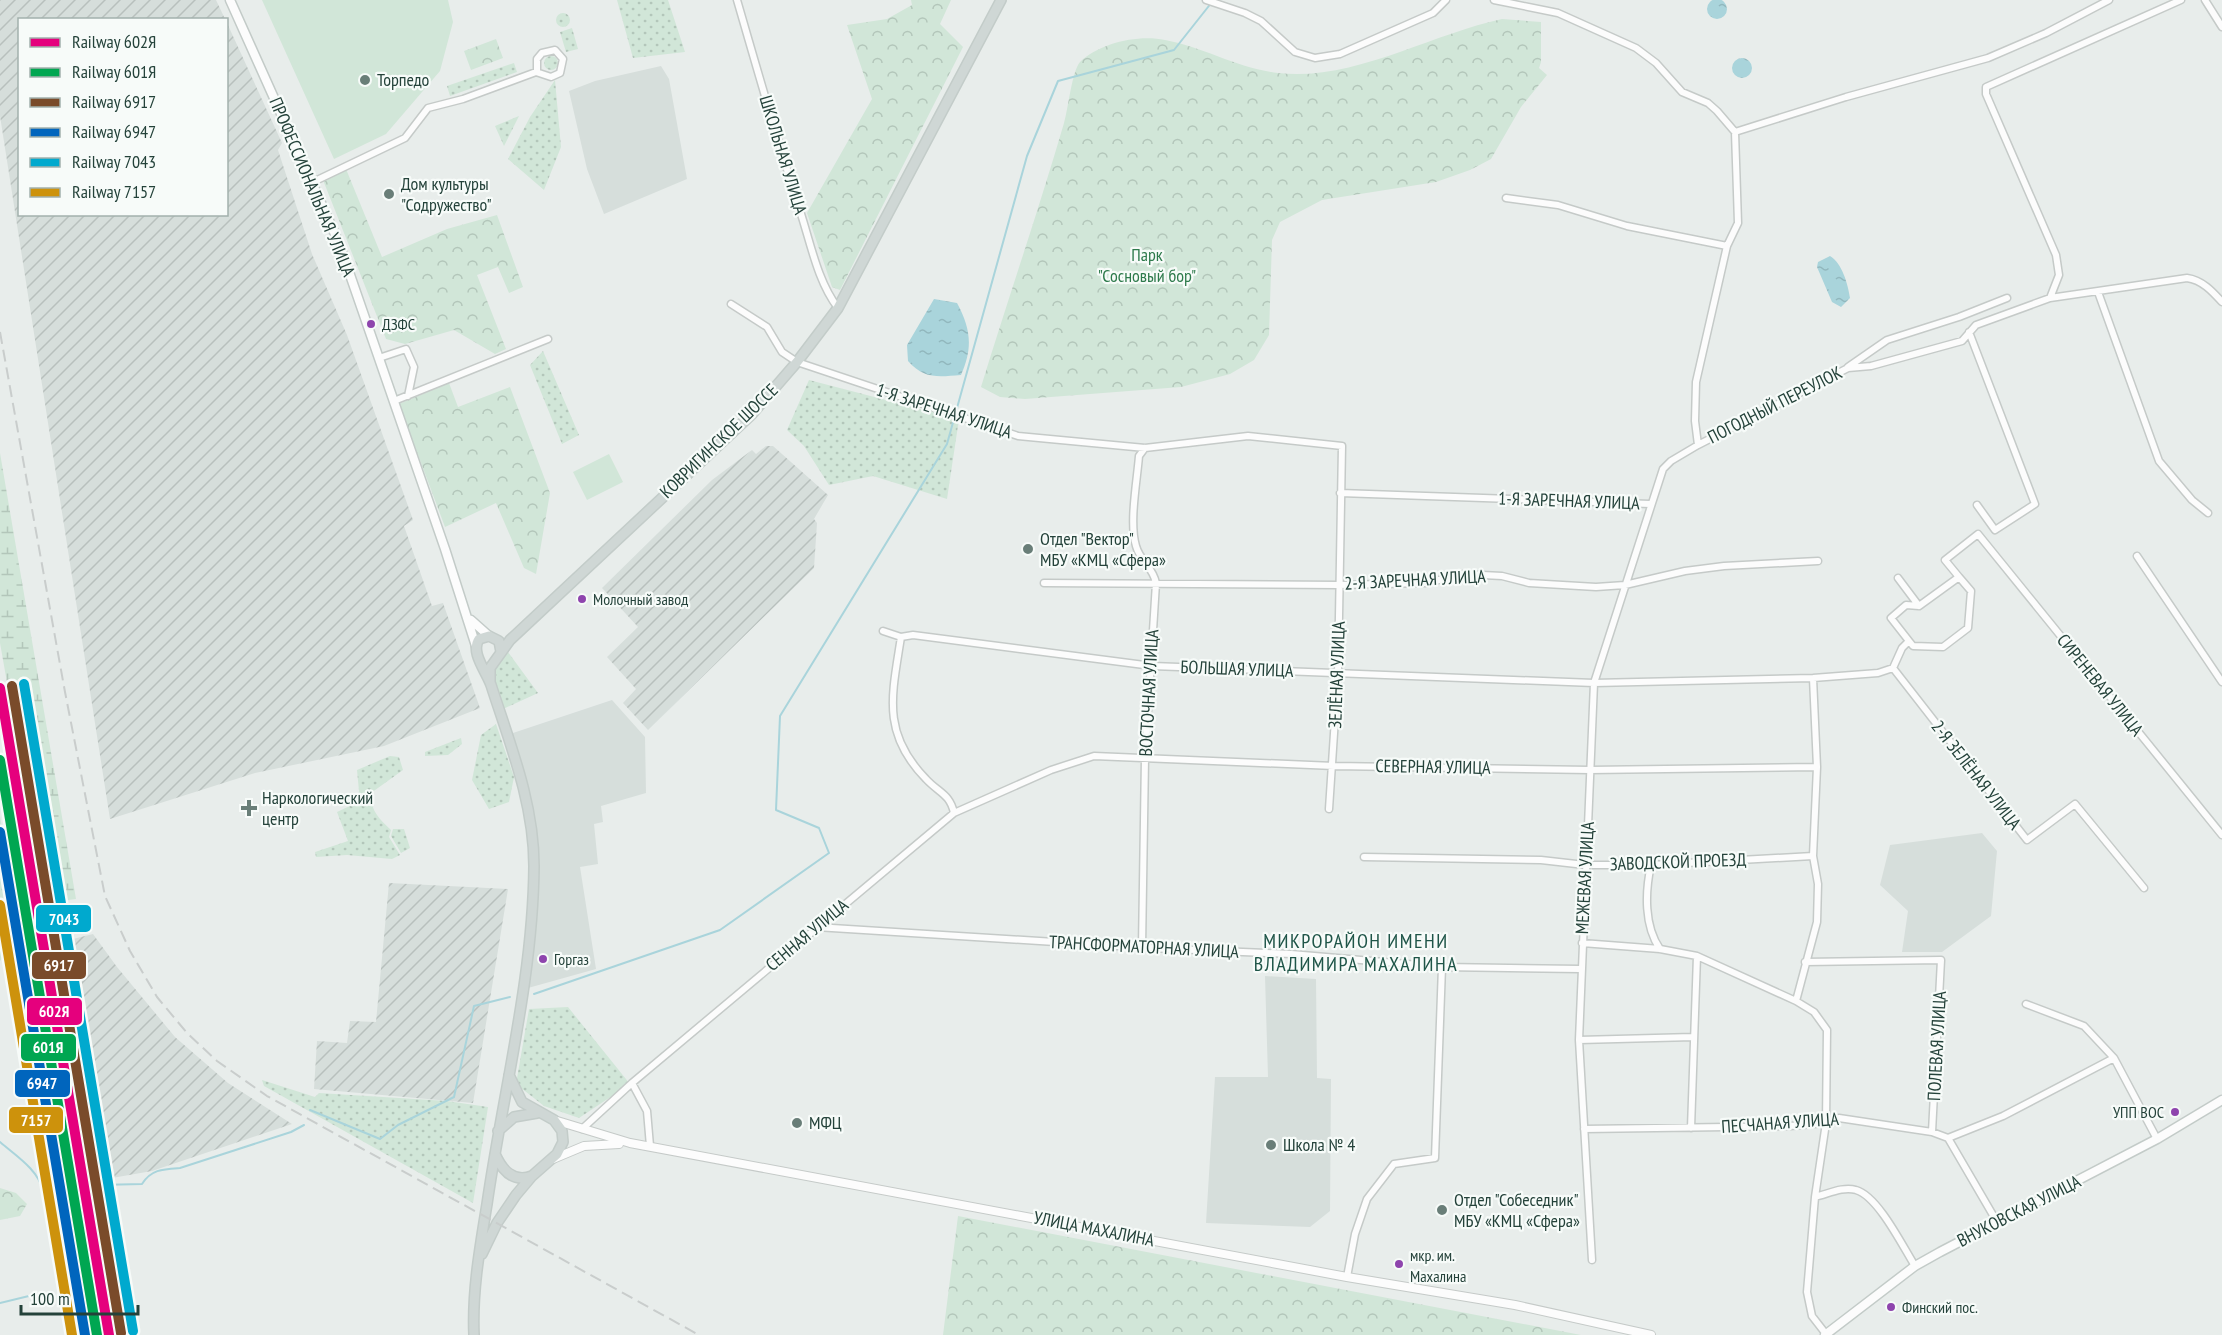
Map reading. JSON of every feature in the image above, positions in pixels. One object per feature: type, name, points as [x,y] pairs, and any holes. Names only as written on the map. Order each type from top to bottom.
[{"type":"main road","name":"ПРОФЕССИОНАЛЬНАЯ УЛИЦА","points":[[230,0],[339,243],[524,786],[534,851],[527,958],[498,1131]]},
{"type":"main road","name":"КОВРИГИНСКОЕ ШОССЕ","points":[[501,652],[519,632],[752,414],[797,362],[838,308],[1002,0]]},
{"type":"main road","name":"ПРОФЕССИОНАЛЬНАЯ УЛИЦА","points":[[467,615],[479,629],[493,637],[501,652]]},
{"type":"main road","name":"КОВРИГИНСКОЕ ШОССЕ","points":[[493,637],[504,639],[519,632]]},
{"type":"main road","points":[[476,646],[482,637],[493,637]]},
{"type":"main road","points":[[480,659],[494,660],[501,652]]},
{"type":"main road","name":"ПРОФЕССИОНАЛЬНАЯ УЛИЦА","points":[[490,682],[490,668],[494,660]]},
{"type":"main road","name":"УЛИЦА МАХАЛИНА","points":[[508,1073],[522,1102],[554,1120]]},
{"type":"main road","name":"ВНУКОВСКАЯ УЛИЦА","points":[[1826,1335],[1915,1266],[2157,1139],[2222,1101]]},
{"type":"main road","points":[[474,1335],[474,1298],[498,1131],[514,1117],[539,1113]]},
{"type":"main road","points":[[479,1262],[497,1223],[532,1176],[552,1160],[563,1142],[562,1131],[554,1120]]},
{"type":"main road","points":[[494,1152],[502,1169],[508,1174],[522,1178],[532,1176]]},
{"type":"street","name":"ШКОЛЬНАЯ УЛИЦА","points":[[737,0],[816,262],[830,297],[838,308]]},
{"type":"street","points":[[1206,0],[1261,21],[1295,52],[1315,58],[1340,54],[1402,27],[1433,13],[1446,0]]},
{"type":"street","points":[[1494,0],[1558,13],[1636,48],[1656,63],[1682,92],[1708,103],[1718,111],[1735,132],[1738,223],[1727,246],[1696,382],[1695,421],[1698,445]]},
{"type":"street","points":[[1735,132],[1846,97],[1988,58],[2046,33],[2109,0]]},
{"type":"street","points":[[2050,298],[2060,275],[2056,255],[1986,94],[1986,87],[2181,0]]},
{"type":"street","points":[[2205,0],[2222,27]]},
{"type":"street","points":[[313,182],[405,138],[428,108],[537,72],[551,77],[560,73],[563,59],[555,50],[542,54],[537,59],[537,72]]},
{"type":"street","points":[[1506,198],[1558,205],[1627,226],[1727,246]]},
{"type":"street","name":"ПОГОДНЫЙ ПЕРЕУЛОК","points":[[1698,445],[1848,368],[1871,366],[1962,341],[1976,325],[2050,298],[2187,278],[2195,279],[2206,286],[2222,302]]},
{"type":"street","points":[[2098,292],[2159,461],[2192,500],[2208,513]]},
{"type":"street","points":[[1848,368],[1887,340],[1959,317],[2007,298]]},
{"type":"street","name":"1-Я ЗАРЕЧНАЯ УЛИЦА","points":[[731,303],[767,327],[782,352],[797,362],[1018,435],[1145,448],[1248,436],[1328,443]]},
{"type":"street","points":[[1970,332],[2034,504],[1995,530],[1977,505]]},
{"type":"street","points":[[394,401],[548,339]]},
{"type":"street","points":[[379,358],[406,349],[414,367],[408,396]]},
{"type":"street","name":"ЗЕЛЁНАЯ УЛИЦА","points":[[1328,443],[1341,446],[1338,673],[1334,766],[1329,809]]},
{"type":"street","name":"1-Я ЗАРЕЧНАЯ УЛИЦА","points":[[1340,493],[1650,504],[1663,469],[1671,461],[1698,445]]},
{"type":"street","name":"ВОСТОЧНАЯ УЛИЦА","points":[[1142,947],[1145,758],[1156,583],[1154,571],[1136,547],[1134,524],[1139,456],[1145,448]]},
{"type":"street","name":"МЕЖЕВАЯ УЛИЦА","points":[[1592,1260],[1579,1040],[1580,969],[1594,682],[1650,504]]},
{"type":"street","name":"СИРЕНЕВАЯ УЛИЦА","points":[[1959,577],[1945,560],[1978,534],[2222,835]]},
{"type":"street","points":[[2138,556],[2222,682]]},
{"type":"street","name":"2-Я ЗАРЕЧНАЯ УЛИЦА","points":[[1044,583],[1339,585],[1427,583],[1463,574],[1502,576],[1529,583],[1563,586],[1625,585],[1685,571],[1724,566],[1818,561]]},
{"type":"street","points":[[1959,577],[1971,591],[1968,628],[1943,647],[1913,646],[1891,618],[1906,605],[1919,606],[1959,577]]},
{"type":"street","points":[[1898,578],[1919,606]]},
{"type":"street","name":"БОЛЬШАЯ УЛИЦА","points":[[883,631],[901,637],[913,635],[1152,666],[1594,682]]},
{"type":"street","points":[[901,637],[892,717],[897,736],[904,755],[927,781],[951,800],[954,813]]},
{"type":"street","points":[[1594,682],[1813,678],[1878,674],[1893,668],[1902,648],[1909,641]]},
{"type":"street","name":"2-Я ЗЕЛЁНАЯ УЛИЦА","points":[[1893,668],[2027,840],[2075,804],[2144,888]]},
{"type":"street","points":[[1796,1001],[1817,922],[1818,884],[1813,856],[1817,767],[1813,678]]},
{"type":"street","name":"СЕВЕРНАЯ УЛИЦА","points":[[1051,770],[1094,756],[1334,766],[1590,770],[1817,767]]},
{"type":"street","name":"СЕННАЯ УЛИЦА","points":[[582,1129],[632,1083],[954,813],[1051,770]]},
{"type":"street","name":"ЗАВОДСКОЙ ПРОЕЗД","points":[[1364,857],[1541,860],[1585,865],[1651,865],[1813,856]]},
{"type":"street","points":[[1651,865],[1648,924],[1651,936],[1660,949]]},
{"type":"street","name":"ТРАНСФОРМАТОРНАЯ УЛИЦА","points":[[816,927],[1291,954],[1442,967],[1580,969]]},
{"type":"street","points":[[1582,943],[1660,949],[1697,956],[1796,1001],[1814,1012],[1827,1030],[1826,1123],[1815,1197],[1807,1292],[1812,1316],[1826,1335]]},
{"type":"street","points":[[1691,1128],[1697,956]]},
{"type":"street","name":"ПОЛЕВАЯ УЛИЦА","points":[[1805,962],[1941,960],[1932,1132]]},
{"type":"street","points":[[1347,1277],[1355,1234],[1367,1199],[1394,1164],[1435,1158],[1442,967]]},
{"type":"street","points":[[2026,1004],[2084,1026],[2114,1058],[2157,1139]]},
{"type":"street","points":[[1579,1040],[1693,1037]]},
{"type":"street","points":[[1997,1222],[1948,1138],[2003,1116],[2114,1058]]},
{"type":"street","points":[[632,1083],[647,1111],[650,1146]]},
{"type":"street","name":"ПЕСЧАНАЯ УЛИЦА","points":[[1584,1129],[1826,1123],[1839,1118],[1932,1132],[1948,1138]]},
{"type":"street","name":"УЛИЦА МАХАЛИНА","points":[[554,1120],[630,1143],[1347,1277],[1515,1305],[1651,1335]]},
{"type":"street","points":[[552,1160],[584,1146],[630,1143]]},
{"type":"street","points":[[1815,1197],[1841,1190],[1856,1190],[1872,1199],[1915,1266]]},
{"type":"shaded area","name":"ДЗФС","points":[[0,0],[216,0],[225,18],[18,18],[18,216],[228,216],[228,25],[282,143],[278,150],[312,254],[347,335],[413,520],[404,526],[432,606],[443,603],[480,708],[384,746],[255,773],[110,819],[0,116]]},
{"type":"shaded area","points":[[661,66],[669,79],[687,179],[604,214],[587,169],[569,91],[595,81]]},
{"type":"shaded area","points":[[766,446],[773,446],[828,495],[814,519],[817,523],[814,568],[648,730],[623,703],[636,689],[607,657],[638,627],[602,588],[712,480],[752,450],[756,454]]},
{"type":"shaded area","points":[[612,700],[645,737],[646,793],[601,806],[603,822],[594,824],[598,864],[580,867],[596,969],[528,988],[537,915],[539,848],[535,819],[510,734]]},
{"type":"shaded area","points":[[1982,833],[1997,851],[1991,916],[1942,952],[1902,952],[1908,911],[1880,885],[1890,845]]},
{"type":"shaded area","points":[[389,883],[508,889],[473,1103],[314,1089],[317,1041],[347,1043],[350,1021],[376,1022]]},
{"type":"shaded area","points":[[93,934],[175,1037],[228,1083],[292,1124],[152,1171],[112,1178],[61,942]]},
{"type":"shaded area","name":"Школа № 4","points":[[1265,976],[1316,979],[1317,1078],[1331,1079],[1330,1211],[1310,1227],[1206,1223],[1215,1077],[1268,1077]]},
{"type":"green space","name":"Торпедо","points":[[262,0],[448,0],[453,22],[440,71],[386,134],[334,159]]},
{"type":"green space","points":[[617,0],[668,0],[685,52],[633,58]]},
{"type":"green space","points":[[911,0],[951,0],[940,24],[963,47],[840,290],[832,287],[807,213],[872,99],[847,25],[887,19],[912,5]]},
{"type":"green space","points":[[560,13],[566,13],[570,20],[566,27],[560,27],[556,23],[556,17]]},
{"type":"green space","name":"Парк \"Сосновый бор\"","points":[[1502,19],[1541,22],[1539,68],[1547,75],[1521,107],[1491,159],[1470,170],[1436,182],[1322,200],[1280,222],[1272,240],[1269,335],[1254,360],[1230,374],[1181,387],[1025,399],[1000,397],[981,387],[1066,117],[1077,67],[1088,55],[1108,45],[1132,39],[1155,38],[1193,47],[1248,67],[1278,73],[1306,74],[1363,64]]},
{"type":"green space","points":[[572,28],[578,49],[566,52],[560,32]]},
{"type":"green space","points":[[496,39],[503,58],[471,70],[464,51]]},
{"type":"green space","points":[[551,56],[556,58],[558,63],[556,68],[551,70],[546,68],[544,63],[546,58]]},
{"type":"green space","points":[[514,63],[517,72],[450,96],[447,86]]},
{"type":"green space","points":[[555,80],[561,147],[544,190],[508,159],[530,117]]},
{"type":"green space","points":[[519,116],[504,146],[495,126]]},
{"type":"green space","points":[[346,169],[382,257],[447,229],[497,215],[523,287],[509,293],[498,267],[477,275],[506,349],[495,354],[454,330],[405,344],[386,339],[323,180]]},
{"type":"green space","points":[[543,351],[579,435],[562,444],[530,365]]},
{"type":"green space","points":[[809,380],[959,419],[947,499],[873,476],[829,485],[804,446],[787,430]]},
{"type":"green space","points":[[449,383],[458,407],[510,387],[550,493],[536,574],[524,568],[496,503],[445,527],[399,404]]},
{"type":"green space","points":[[0,453],[76,899],[60,901],[56,917],[64,976],[54,974],[46,926],[51,917],[51,902],[46,902],[0,643]]},
{"type":"green space","points":[[609,454],[623,482],[587,500],[573,472]]},
{"type":"green space","points":[[508,652],[538,693],[503,709],[493,673]]},
{"type":"green space","points":[[496,724],[514,777],[509,802],[489,809],[472,780],[481,735]]},
{"type":"green space","points":[[461,738],[462,744],[448,755],[425,756],[425,752]]},
{"type":"green space","points":[[390,756],[399,757],[403,770],[371,793],[371,799],[376,814],[391,830],[389,837],[400,855],[392,859],[347,855],[316,857],[315,852],[348,841],[337,812],[356,803],[359,791],[357,770]]},
{"type":"green space","points":[[0,816],[18,920],[5,955],[0,961]]},
{"type":"green space","points":[[393,829],[404,829],[410,848],[401,853],[391,836]]},
{"type":"green space","points":[[568,1007],[630,1084],[579,1118],[544,1106],[516,1084],[529,1009]]},
{"type":"green space","points":[[262,1080],[315,1097],[319,1093],[447,1101],[488,1107],[473,1203],[264,1086]]},
{"type":"green space","points":[[0,1188],[16,1193],[27,1204],[20,1216],[0,1220]]},
{"type":"green space","points":[[958,1216],[1581,1335],[943,1335]]},
{"type":"water","points":[[1717,-1],[1724,2],[1727,9],[1724,16],[1717,19],[1710,16],[1707,9],[1710,2]]},
{"type":"water","points":[[1738,58],[1746,58],[1752,64],[1752,72],[1746,78],[1738,78],[1732,72],[1732,64]]},
{"type":"water","points":[[1830,256],[1841,269],[1849,292],[1850,298],[1841,307],[1832,302],[1817,267],[1818,262]]},
{"type":"water","points":[[934,299],[957,303],[965,321],[969,347],[961,375],[931,376],[920,371],[908,361],[907,345]]},
{"type":"waterway","points":[[534,994],[720,930],[829,853],[819,828],[776,810],[780,716],[947,444],[1027,156],[1058,81],[1174,50],[1212,2]]},
{"type":"waterway","points":[[310,1110],[380,1139],[398,1125],[454,1097],[474,1006],[510,997]]},
{"type":"waterway","points":[[0,1142],[32,1170],[41,1183],[43,1191],[79,1195],[98,1185],[142,1184],[149,1175],[158,1171],[180,1168],[291,1132],[304,1125]]},
{"type":"waterway","points":[[0,1303],[33,1295]]},
{"type":"railway","points":[[0,332],[65,692],[105,896],[130,951],[157,997],[187,1033],[217,1061],[267,1096],[699,1335]]},
{"type":"rail line","name":"7043","points":[[24,684],[133,1331]]},
{"type":"rail line","name":"6917","points":[[12,686],[121,1333]]},
{"type":"rail line","name":"602Я","points":[[0,688],[109,1335]]},
{"type":"rail line","name":"601Я","points":[[0,760],[97,1335]]},
{"type":"rail line","name":"6947","points":[[0,832],[85,1335]]},
{"type":"rail line","name":"7157","points":[[0,905],[72,1335]]},
{"type":"place","name":"Торпедо","points":[[365,80]]},
{"type":"place","name":"Дом культуры \"Содружество\"","points":[[389,194]]},
{"type":"place","name":"ДЗФС","points":[[371,324]]},
{"type":"place","name":"Отдел \"Вектор\" МБУ «КМЦ «Сфера»","points":[[1028,549]]},
{"type":"place","name":"Молочный завод","points":[[582,599]]},
{"type":"place","name":"Наркологический центр","points":[[249,808]]},
{"type":"place","name":"Горгаз","points":[[543,959]]},
{"type":"place","name":"УПП ВОС","points":[[2175,1112]]},
{"type":"place","name":"МФЦ","points":[[797,1123]]},
{"type":"place","name":"Школа № 4","points":[[1271,1145]]},
{"type":"place","name":"Отдел \"Собеседник\" МБУ «КМЦ «Сфера»","points":[[1442,1210]]},
{"type":"place","name":"мкр. им. Махалина","points":[[1399,1264]]},
{"type":"place","name":"Финский пос.","points":[[1891,1307]]},
{"type":"district","name":"МИКРОРАЙОН ИМЕНИ ВЛАДИМИРА МАХАЛИНА","points":[[1356,952]]}]
